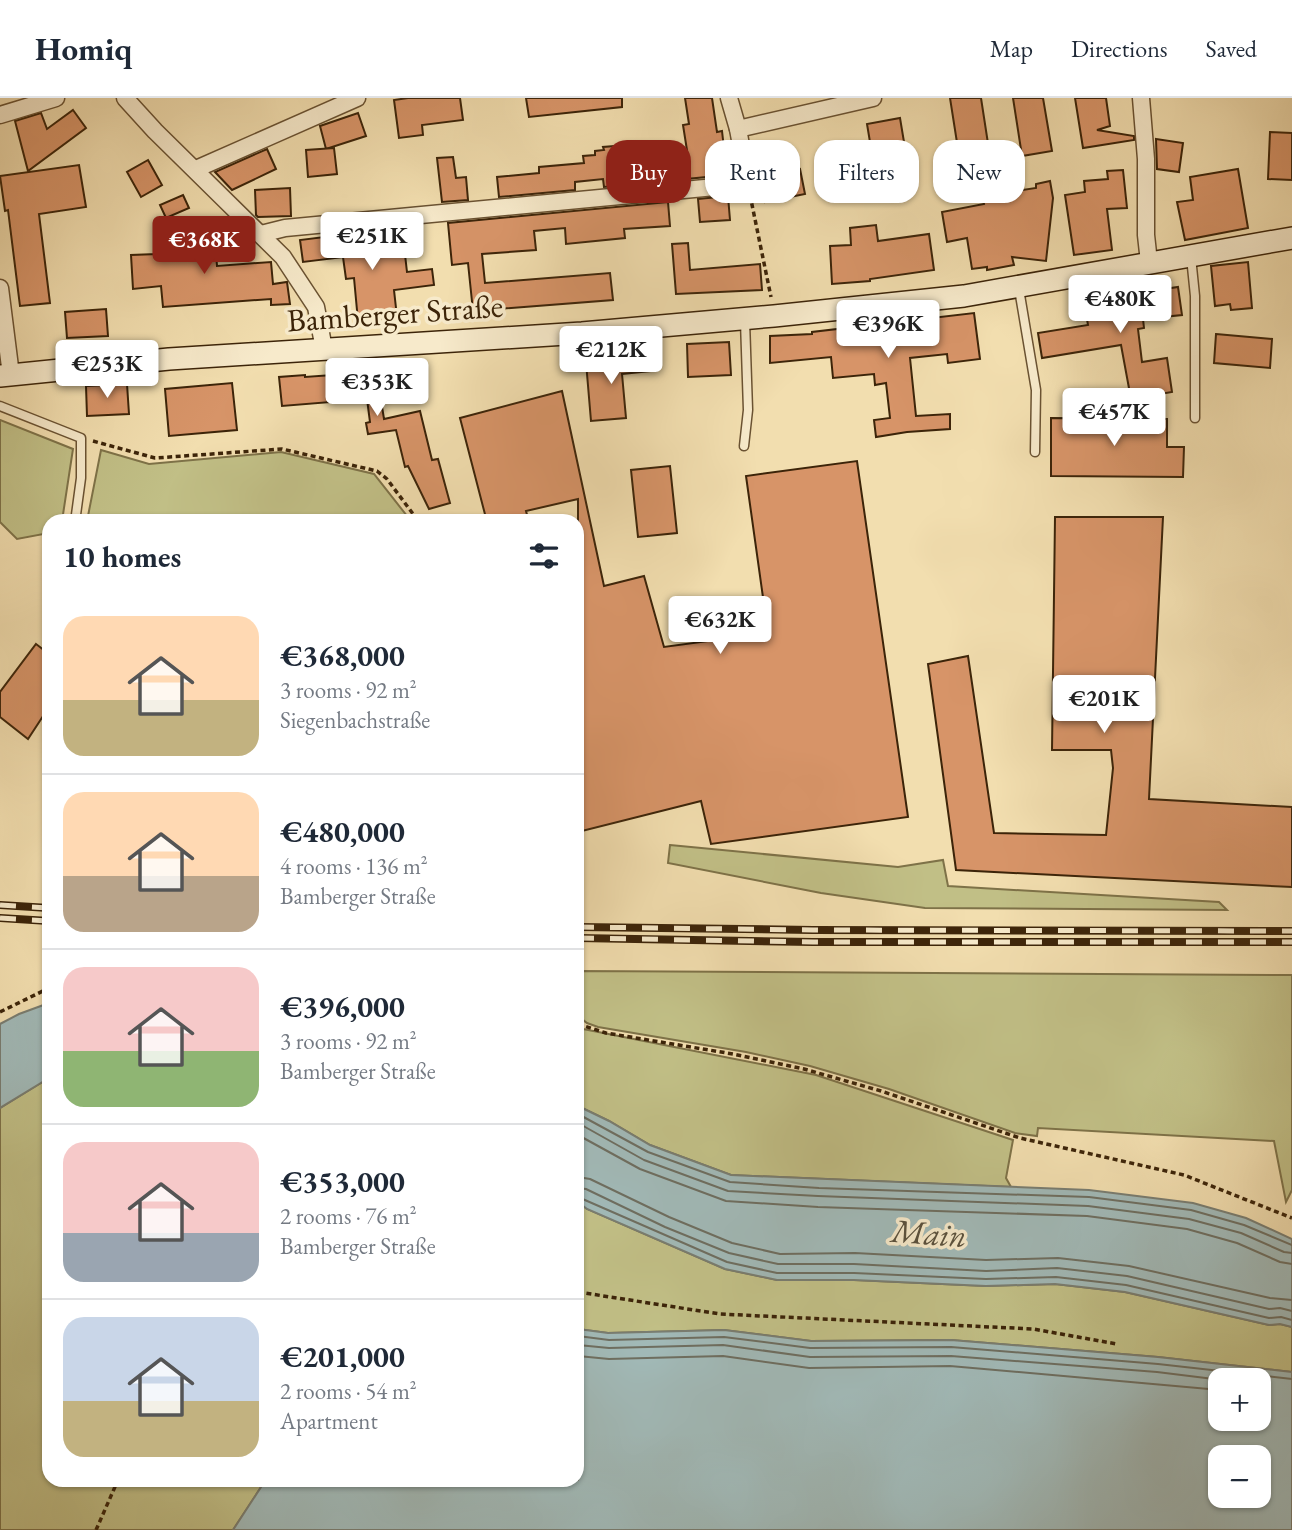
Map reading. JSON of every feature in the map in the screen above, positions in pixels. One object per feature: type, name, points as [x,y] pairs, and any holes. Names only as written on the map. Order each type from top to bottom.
[{"type":"street","points":[[0,115],[56,98]]},
{"type":"street","points":[[125,98],[283,257],[316,307],[324,349]]},
{"type":"street","points":[[196,169],[357,98]]},
{"type":"street","points":[[729,98],[740,140]]},
{"type":"street","points":[[738,129],[873,98]]},
{"type":"street","points":[[1142,98],[1149,262]]},
{"type":"street","points":[[261,234],[285,228],[705,188]]},
{"type":"street","name":"Bamberger Straße","points":[[6,376],[169,359],[582,332],[774,316],[964,296],[1292,238]]},
{"type":"street","points":[[0,288],[6,376]]},
{"type":"lane","points":[[1190,255],[1195,296],[1195,418]]},
{"type":"lane","points":[[1018,287],[1036,390],[1035,452]]},
{"type":"lane","points":[[744,318],[748,410],[744,446]]},
{"type":"lane","points":[[0,406],[81,438],[76,514]]},
{"type":"path","points":[[753,203],[774,316]]},
{"type":"path","points":[[81,438],[155,458],[282,449],[377,471],[387,479],[413,514]]},
{"type":"path","points":[[0,1012],[42,991]]},
{"type":"path","points":[[584,1026],[606,1033],[804,1069],[881,1091],[1020,1138],[1184,1174],[1292,1218]]},
{"type":"path","points":[[584,1293],[720,1314],[1033,1329],[1117,1344]]},
{"type":"path","points":[[96,1530],[115,1487]]},
{"type":"shaded area","points":[[0,420],[73,449],[63,514],[42,514],[42,534],[17,539],[0,522]]},
{"type":"shaded area","points":[[101,450],[149,464],[281,452],[374,474],[405,514],[88,514]]},
{"type":"shaded area","points":[[670,845],[898,867],[943,860],[948,886],[1219,902],[1227,910],[925,908],[821,893],[668,863]]},
{"type":"shaded area","points":[[584,971],[1292,975],[1292,1190],[1286,1202],[1274,1141],[1038,1128],[1037,1136],[1015,1133],[889,1089],[810,1066],[584,1021]]},
{"type":"shaded area","points":[[584,1029],[816,1075],[1013,1140],[1006,1178],[1011,1187],[731,1175],[650,1145],[584,1109]]},
{"type":"shaded area","points":[[42,1082],[42,1487],[261,1487],[233,1530],[0,1530],[0,1108]]},
{"type":"shaded area","points":[[584,1207],[725,1269],[777,1280],[854,1280],[986,1286],[1055,1284],[1125,1292],[1269,1325],[1280,1324],[1292,1327],[1292,1372],[1158,1357],[951,1340],[811,1341],[724,1330],[608,1333],[584,1330]]},
{"type":"water","points":[[42,1006],[42,1082],[0,1108],[0,1024]]},
{"type":"water","name":"Main","points":[[584,1109],[650,1145],[731,1175],[1089,1190],[1193,1203],[1246,1218],[1292,1239],[1292,1327],[1269,1325],[1125,1292],[1055,1284],[986,1286],[854,1280],[777,1280],[725,1269],[584,1207]]},
{"type":"water","points":[[584,1330],[608,1333],[724,1330],[811,1341],[951,1340],[1256,1368],[1208,1368],[1208,1431],[1271,1431],[1271,1370],[1292,1372],[1292,1530],[233,1530],[261,1487],[584,1487]]},
{"type":"building","points":[[460,98],[463,120],[422,125],[423,135],[399,138],[394,100]]},
{"type":"building","points":[[526,98],[622,98],[622,107],[529,117]]},
{"type":"building","points":[[685,98],[712,98],[717,132],[722,131],[723,140],[705,140],[705,177],[691,179],[691,140],[685,140],[683,125],[689,124]]},
{"type":"building","points":[[950,98],[981,98],[987,140],[957,140]]},
{"type":"building","points":[[1013,98],[1043,98],[1052,151],[1025,156],[1025,140],[1020,140]]},
{"type":"building","points":[[1075,98],[1106,98],[1110,126],[1097,130],[1134,136],[1134,140],[1083,148]]},
{"type":"building","points":[[73,110],[86,128],[28,171],[15,121],[41,113],[47,129]]},
{"type":"building","points":[[358,113],[366,136],[326,149],[320,126]]},
{"type":"building","points":[[900,118],[904,140],[870,140],[867,124]]},
{"type":"building","points":[[1270,132],[1292,133],[1292,180],[1268,179]]},
{"type":"building","points":[[1156,139],[1183,143],[1179,172],[1157,169]]},
{"type":"building","points":[[603,147],[606,147],[606,187],[603,179],[575,182],[575,190],[499,197],[497,177],[539,173],[539,167],[584,163],[583,156],[595,155],[595,151],[604,150]]},
{"type":"building","points":[[334,148],[337,174],[308,177],[306,150]]},
{"type":"building","points":[[267,149],[276,169],[232,190],[215,172]]},
{"type":"building","points":[[453,157],[456,178],[466,177],[468,200],[442,202],[437,158]]},
{"type":"building","points":[[148,160],[162,185],[141,197],[127,172]]},
{"type":"building","points":[[79,165],[86,207],[39,214],[50,303],[20,306],[8,210],[5,211],[0,176]]},
{"type":"building","points":[[800,169],[805,194],[800,195]]},
{"type":"building","points":[[1238,169],[1248,228],[1185,240],[1177,202],[1193,200],[1190,177]]},
{"type":"building","points":[[1123,170],[1127,208],[1107,209],[1112,250],[1074,255],[1065,195],[1085,192],[1084,181],[1108,179],[1107,171]]},
{"type":"building","points":[[1050,181],[1053,198],[1046,261],[1012,257],[1014,265],[987,270],[987,267],[972,269],[967,238],[947,242],[942,212],[984,203],[1025,203],[1025,190],[1036,188],[1036,184]]},
{"type":"building","points":[[290,188],[291,216],[256,215],[255,190]]},
{"type":"building","points":[[183,195],[189,208],[166,218],[160,205]]},
{"type":"building","points":[[705,198],[705,203],[729,203],[730,220],[700,222],[698,199]]},
{"type":"building","points":[[668,203],[670,226],[624,229],[625,238],[566,244],[565,228],[534,231],[536,250],[482,254],[485,283],[610,273],[613,300],[473,311],[468,263],[452,265],[448,223]]},
{"type":"building","points":[[876,225],[878,241],[929,234],[934,270],[870,281],[832,284],[830,246],[851,245],[850,228]]},
{"type":"building","points":[[324,237],[325,246],[403,237],[407,272],[432,269],[434,285],[394,290],[397,317],[358,321],[354,278],[346,279],[343,257],[303,262],[300,240]]},
{"type":"building","points":[[215,238],[217,266],[271,262],[273,284],[287,282],[290,304],[271,305],[271,299],[163,307],[161,286],[133,289],[131,255],[157,254],[157,243]]},
{"type":"building","points":[[688,243],[690,270],[760,264],[762,290],[676,294],[672,244]]},
{"type":"building","points":[[1248,262],[1252,308],[1231,310],[1230,304],[1215,306],[1211,266]]},
{"type":"building","points":[[1178,287],[1182,315],[1143,319],[1144,328],[1138,329],[1142,362],[1167,358],[1172,392],[1131,399],[1121,345],[1042,358],[1038,333],[1088,325],[1083,297],[1111,291],[1112,297]]},
{"type":"building","points":[[106,309],[108,336],[67,338],[65,312]]},
{"type":"building","points":[[974,313],[980,359],[948,363],[947,354],[910,358],[916,416],[950,414],[950,429],[876,437],[874,420],[890,418],[886,383],[875,385],[874,374],[833,378],[831,357],[770,363],[770,336],[812,334]]},
{"type":"building","points":[[1216,334],[1272,339],[1270,368],[1214,363]]},
{"type":"building","points":[[729,342],[731,375],[688,377],[687,344]]},
{"type":"building","points":[[649,356],[650,371],[622,374],[626,418],[591,421],[586,362]]},
{"type":"building","points":[[407,364],[408,387],[379,388],[384,419],[420,411],[432,460],[438,459],[450,503],[429,509],[408,466],[405,467],[396,430],[368,434],[366,423],[370,422],[367,399],[282,406],[279,377],[375,372],[375,365]]},
{"type":"building","points":[[232,383],[237,430],[169,436],[165,389]]},
{"type":"building","points":[[127,384],[129,414],[87,416],[86,386]]},
{"type":"building","points":[[562,391],[604,586],[644,576],[664,647],[768,633],[746,476],[857,461],[908,817],[711,844],[701,801],[584,830],[584,514],[578,514],[578,499],[526,511],[527,514],[485,514],[460,418]]},
{"type":"building","points":[[1051,418],[1167,419],[1167,447],[1184,447],[1183,477],[1051,476]]},
{"type":"building","points":[[670,466],[677,533],[638,537],[631,470]]},
{"type":"building","points":[[1055,517],[1163,517],[1149,799],[1292,807],[1292,887],[956,870],[928,664],[968,656],[994,833],[1106,835],[1113,768],[1111,750],[1052,750]]},
{"type":"building","points":[[36,644],[42,649],[42,718],[28,739],[0,717],[0,692]]},
{"type":"railway","points":[[0,905],[42,908]]},
{"type":"railway","points":[[0,918],[42,921]]},
{"type":"railway","points":[[584,927],[1292,931]]},
{"type":"railway","points":[[584,938],[813,942],[1292,942]]}]
